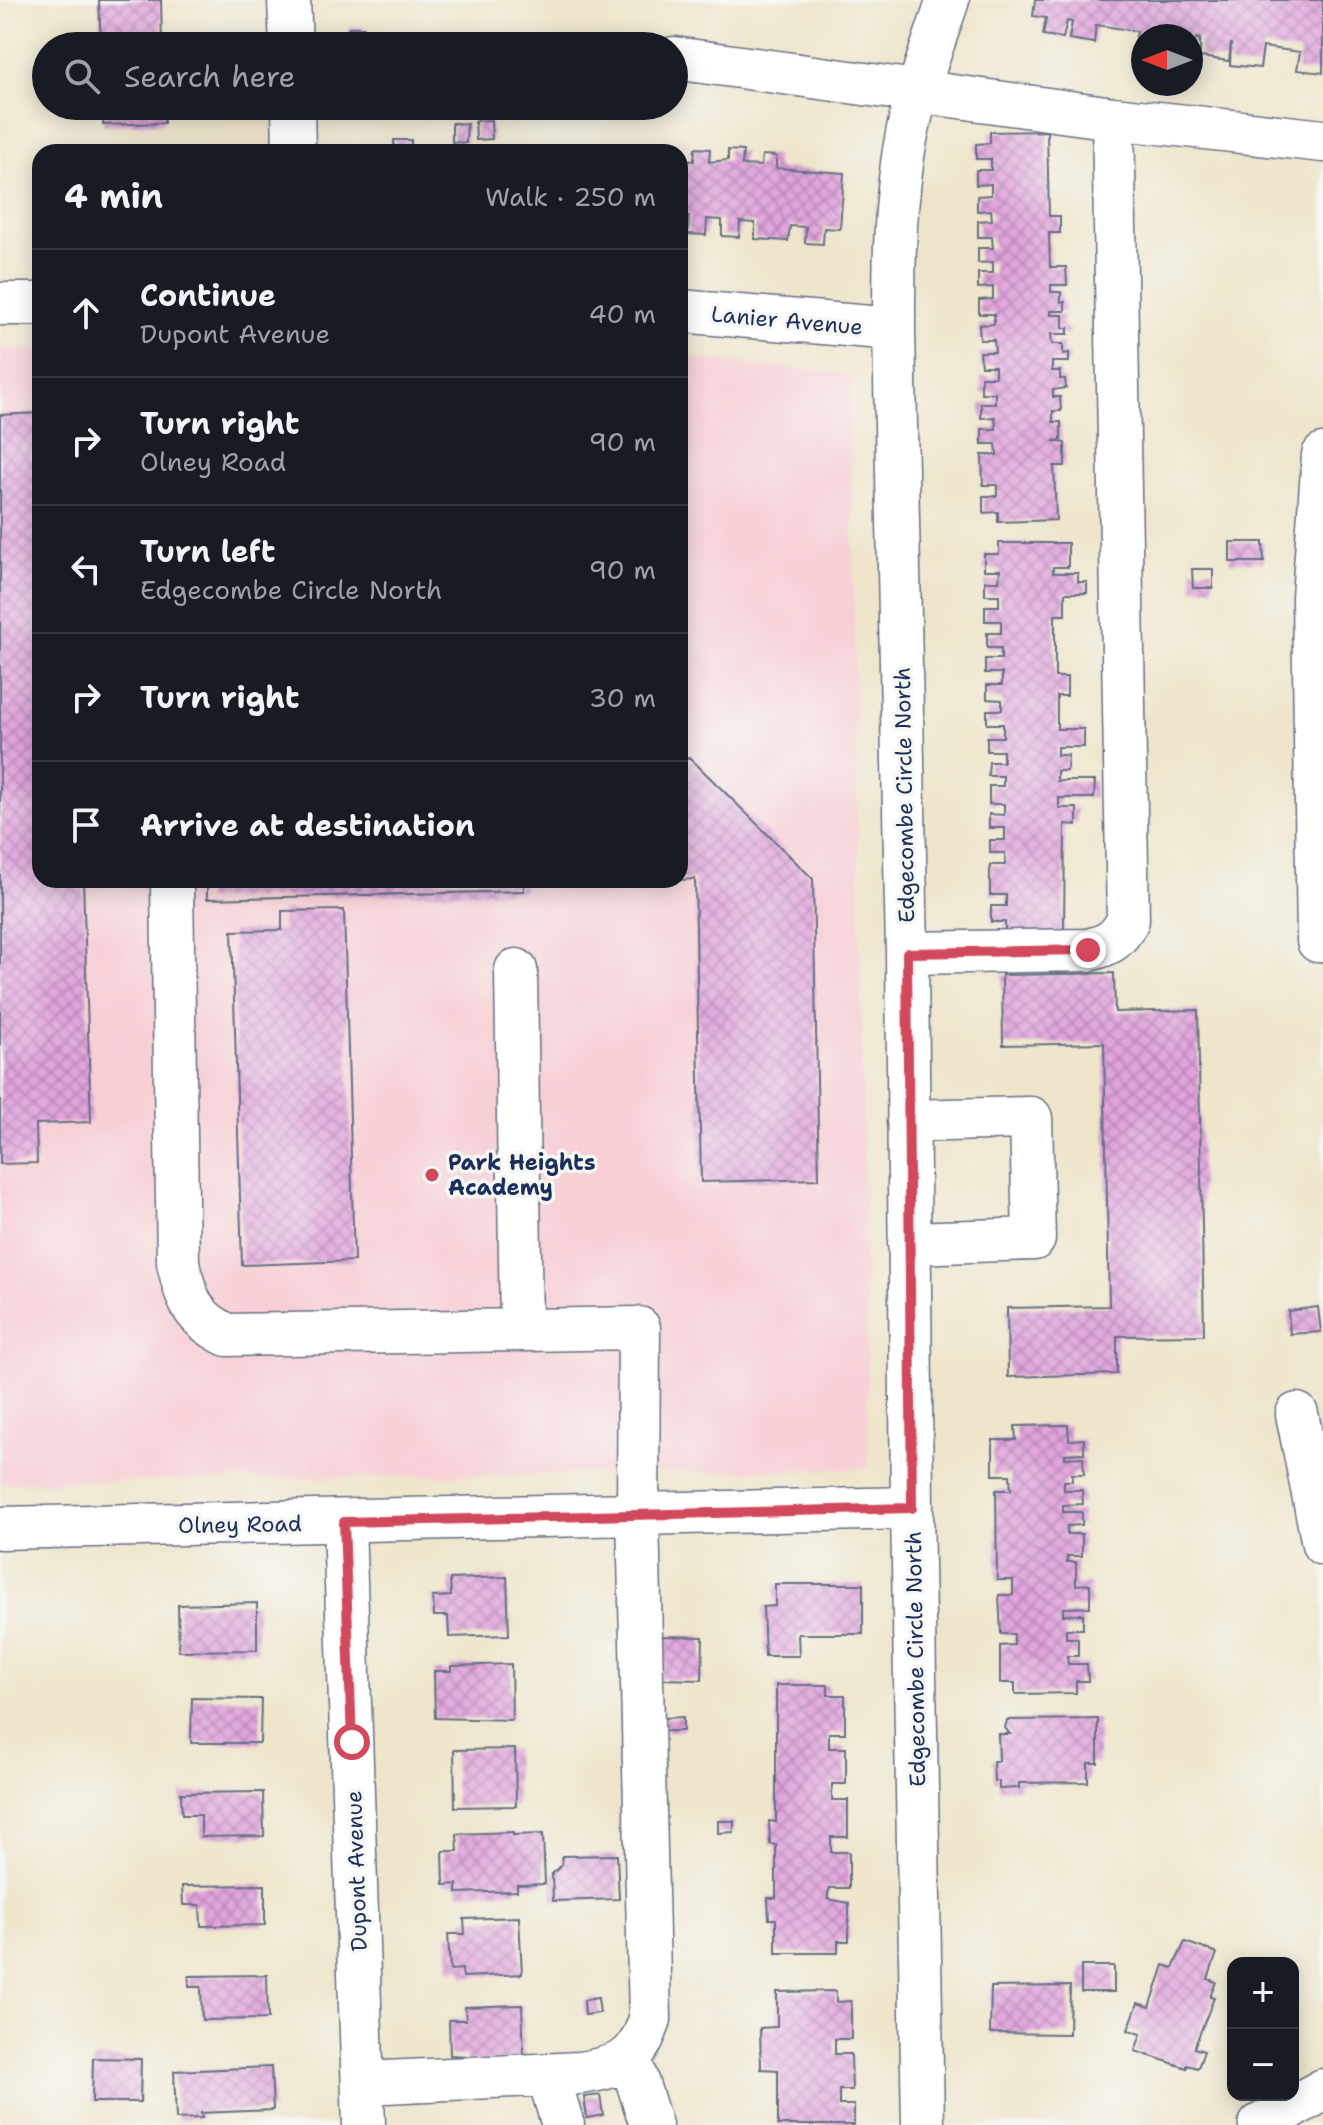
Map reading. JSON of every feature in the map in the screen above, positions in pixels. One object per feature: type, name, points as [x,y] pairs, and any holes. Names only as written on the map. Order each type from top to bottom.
[{"type":"street","points":[[289,0],[290,32]]},
{"type":"street","name":"Edgecombe Circle North","points":[[923,2125],[895,239],[902,163],[918,91],[948,0]]},
{"type":"street","points":[[688,60],[1113,118],[1323,141]]},
{"type":"street","points":[[907,953],[1088,950],[1107,946],[1120,936],[1128,920],[1113,118]]},
{"type":"street","points":[[293,120],[294,144]]},
{"type":"street","points":[[0,304],[32,304]]},
{"type":"street","name":"Lanier Avenue","points":[[688,312],[894,329]]},
{"type":"street","points":[[1323,455],[1313,597],[1318,941],[1323,941]]},
{"type":"street","points":[[172,888],[178,1263],[187,1301],[206,1324],[227,1335],[639,1328],[638,1515],[650,2019],[642,2044],[630,2059],[606,2068],[548,2075],[363,2083]]},
{"type":"street","points":[[516,970],[521,1330]]},
{"type":"street","points":[[908,1121],[1031,1118],[1034,1239],[909,1243]]},
{"type":"street","points":[[1297,1414],[1323,1544]]},
{"type":"street","name":"Olney Road","points":[[0,1528],[912,1508]]},
{"type":"street","name":"Dupont Avenue","points":[[344,1522],[364,2125]]},
{"type":"street","points":[[630,2059],[651,2125]]},
{"type":"street","points":[[924,2067],[952,2125]]},
{"type":"street","points":[[548,2075],[563,2125]]},
{"type":"street","points":[[1260,2125],[1323,2090]]},
{"type":"shaded area","name":"Park Heights Academy","points":[[0,348],[32,348],[32,888],[688,888],[688,357],[850,375],[869,1469],[0,1483]]},
{"type":"building","points":[[99,0],[161,0],[162,32],[100,32]]},
{"type":"building","points":[[1035,0],[1323,0],[1323,73],[1297,70],[1300,52],[1263,47],[1260,68],[1230,65],[1231,43],[1229,61],[1203,57],[1203,24],[1131,24],[1131,30],[1096,25],[1094,43],[1069,39],[1072,22],[1067,21],[1063,38],[1043,35],[1046,18],[1033,16]]},
{"type":"building","points":[[349,27],[364,27],[364,32],[349,32]]},
{"type":"building","points":[[103,120],[164,120],[164,123],[103,125]]},
{"type":"building","points":[[491,120],[492,139],[476,140],[475,121]]},
{"type":"building","points":[[452,123],[467,124],[466,143],[452,142]]},
{"type":"building","points":[[1047,131],[1049,216],[1060,216],[1060,233],[1049,233],[1050,267],[1066,267],[1067,285],[1051,285],[1051,292],[1061,292],[1065,311],[1051,311],[1051,315],[1063,315],[1063,328],[1068,328],[1068,334],[1051,334],[1052,344],[1063,344],[1063,354],[1069,353],[1069,362],[1052,362],[1052,371],[1060,371],[1060,379],[1065,379],[1066,388],[1053,390],[1053,397],[1060,397],[1061,411],[1053,411],[1053,422],[1061,422],[1061,440],[1053,441],[1065,443],[1065,466],[1054,466],[1056,520],[998,522],[998,512],[983,513],[983,496],[997,496],[997,485],[983,485],[982,455],[997,455],[996,444],[982,444],[982,429],[996,429],[995,417],[981,418],[981,403],[995,403],[995,393],[981,393],[981,377],[995,377],[995,366],[981,366],[980,352],[995,352],[994,340],[980,340],[979,325],[994,324],[994,314],[979,314],[979,300],[993,299],[993,287],[978,288],[978,273],[993,273],[993,262],[978,263],[978,248],[993,248],[992,237],[978,237],[978,221],[992,220],[991,210],[977,211],[977,196],[991,195],[991,184],[976,185],[976,170],[991,170],[991,159],[976,159],[976,144],[990,143],[990,132]]},
{"type":"building","points":[[394,140],[411,140],[411,144],[394,144]]},
{"type":"building","points":[[695,148],[710,149],[709,162],[728,160],[728,150],[743,151],[742,165],[761,166],[762,155],[776,156],[776,168],[844,173],[840,229],[824,228],[823,244],[805,243],[806,227],[790,226],[788,241],[755,239],[755,223],[740,222],[739,237],[722,236],[722,220],[707,219],[706,235],[688,234],[688,161],[694,161]]},
{"type":"building","points":[[32,413],[32,888],[83,888],[91,1122],[36,1124],[37,1163],[0,1164],[0,415]]},
{"type":"building","points":[[1230,542],[1263,542],[1264,562],[1230,562]]},
{"type":"building","points":[[999,543],[1068,543],[1068,567],[1053,567],[1053,573],[1078,573],[1078,582],[1087,582],[1087,593],[1065,593],[1065,615],[1055,615],[1055,677],[1067,677],[1067,696],[1057,696],[1057,729],[1084,729],[1084,747],[1057,747],[1057,755],[1068,755],[1067,771],[1057,771],[1057,781],[1095,781],[1094,798],[1059,798],[1059,808],[1077,808],[1077,825],[1065,824],[1064,934],[1005,933],[1005,922],[991,922],[991,906],[1006,906],[1006,895],[990,895],[990,865],[1005,865],[1005,853],[990,853],[990,840],[1005,840],[1005,828],[989,828],[989,814],[1004,815],[1004,804],[989,804],[989,786],[1003,786],[1003,776],[988,776],[989,762],[1003,762],[1003,751],[987,751],[987,737],[1003,737],[1003,724],[987,724],[987,710],[1002,710],[1002,700],[987,699],[987,685],[1002,685],[1002,673],[985,673],[985,659],[1001,659],[1001,648],[987,648],[987,633],[1001,633],[1001,621],[985,621],[985,606],[999,606],[999,595],[985,595],[985,581],[999,581],[1000,570],[984,570],[984,554],[999,554]]},
{"type":"building","points":[[1192,569],[1213,569],[1213,588],[1193,588]]},
{"type":"building","points":[[688,758],[813,879],[819,1179],[701,1182],[695,879],[688,879]]},
{"type":"building","points":[[207,888],[524,888],[524,891],[207,899]]},
{"type":"building","points":[[344,910],[354,1261],[242,1265],[232,931],[282,930],[282,911]]},
{"type":"building","points":[[1114,973],[1115,1012],[1198,1010],[1204,1335],[1117,1336],[1117,1374],[1008,1377],[1007,1308],[1109,1306],[1104,1043],[1003,1045],[1002,975]]},
{"type":"building","points":[[1318,1307],[1321,1332],[1290,1334],[1288,1311]]},
{"type":"building","points":[[1068,1425],[1069,1440],[1084,1439],[1084,1453],[1065,1454],[1065,1458],[1083,1457],[1084,1474],[1072,1474],[1072,1481],[1064,1481],[1064,1490],[1082,1490],[1083,1504],[1063,1505],[1063,1512],[1082,1512],[1082,1525],[1067,1526],[1067,1534],[1082,1534],[1082,1556],[1067,1556],[1067,1562],[1076,1562],[1076,1585],[1090,1584],[1090,1607],[1063,1608],[1063,1615],[1083,1614],[1083,1629],[1066,1629],[1066,1638],[1078,1638],[1078,1656],[1067,1656],[1068,1664],[1087,1664],[1088,1681],[1076,1681],[1076,1693],[1015,1694],[1015,1683],[1000,1683],[1000,1646],[1014,1645],[1014,1634],[1001,1634],[999,1595],[1013,1595],[1013,1580],[997,1580],[996,1490],[1011,1490],[1010,1475],[993,1475],[993,1440],[1016,1440],[1015,1426]]},
{"type":"building","points":[[507,1577],[509,1635],[449,1637],[448,1616],[434,1616],[433,1597],[451,1596],[450,1579]]},
{"type":"building","points":[[775,1584],[863,1584],[863,1634],[798,1634],[799,1656],[765,1656],[763,1607],[775,1606]]},
{"type":"building","points":[[257,1603],[257,1650],[179,1651],[178,1605]]},
{"type":"building","points":[[660,1636],[703,1637],[702,1680],[660,1679]]},
{"type":"building","points":[[511,1664],[512,1720],[435,1718],[434,1671],[451,1671],[451,1666]]},
{"type":"building","points":[[776,1685],[828,1685],[828,1695],[845,1695],[845,1733],[829,1733],[829,1748],[846,1748],[846,1784],[832,1784],[832,1800],[848,1800],[848,1837],[831,1837],[831,1852],[849,1852],[849,1888],[830,1888],[828,1893],[828,1899],[849,1903],[849,1941],[838,1941],[838,1953],[776,1953],[776,1919],[769,1919],[768,1898],[776,1898],[776,1845],[770,1844],[769,1821],[776,1822]]},
{"type":"building","points":[[192,1698],[261,1699],[260,1743],[191,1743]]},
{"type":"building","points":[[683,1717],[683,1731],[664,1731],[664,1718]]},
{"type":"building","points":[[1098,1719],[1098,1763],[1088,1763],[1088,1782],[1019,1783],[1019,1788],[999,1789],[999,1781],[994,1781],[993,1761],[999,1761],[998,1734],[1010,1734],[1005,1728],[1007,1720]]},
{"type":"building","points":[[515,1749],[516,1806],[455,1807],[454,1750]]},
{"type":"building","points":[[263,1792],[264,1836],[201,1837],[201,1815],[182,1815],[181,1793]]},
{"type":"building","points":[[718,1821],[734,1821],[734,1832],[718,1833]]},
{"type":"building","points":[[513,1832],[513,1835],[543,1834],[545,1884],[517,1885],[517,1891],[457,1893],[457,1884],[444,1885],[443,1851],[458,1851],[457,1834]]},
{"type":"building","points":[[617,1855],[619,1899],[553,1901],[552,1874],[562,1865],[562,1856]]},
{"type":"building","points":[[265,1885],[265,1925],[201,1926],[200,1905],[183,1905],[182,1886]]},
{"type":"building","points":[[519,1917],[522,1974],[463,1977],[462,1969],[450,1970],[448,1934],[465,1934],[464,1919]]},
{"type":"building","points":[[1185,1942],[1217,1953],[1208,1979],[1216,1982],[1210,1997],[1214,1998],[1194,2048],[1204,2051],[1198,2068],[1187,2065],[1187,2068],[1135,2051],[1141,2034],[1128,2030],[1138,2003],[1150,2007],[1164,1965],[1173,1968]]},
{"type":"building","points":[[1081,1966],[1114,1966],[1114,1992],[1081,1992]]},
{"type":"building","points":[[267,1975],[268,2019],[202,2020],[201,1987],[189,1987],[189,1976]]},
{"type":"building","points":[[1070,1986],[1069,2034],[990,2033],[991,1987]]},
{"type":"building","points":[[836,1991],[836,2002],[851,2001],[851,2039],[835,2039],[835,2054],[851,2054],[852,2090],[839,2090],[839,2105],[854,2105],[854,2125],[778,2125],[778,2070],[761,2069],[760,2028],[777,2027],[777,1992]]},
{"type":"building","points":[[598,1998],[600,2013],[585,2015],[584,2000]]},
{"type":"building","points":[[522,2005],[524,2061],[466,2062],[466,2056],[450,2055],[449,2020],[466,2020],[465,2007]]},
{"type":"building","points":[[93,2058],[141,2059],[140,2102],[92,2102]]},
{"type":"building","points":[[271,2067],[273,2110],[201,2113],[202,2118],[176,2119],[174,2071]]},
{"type":"building","points":[[600,2095],[603,2115],[587,2118],[584,2097]]},
{"type":"place","name":"Park Heights Academy","points":[[432,1175]]},
{"type":"route","points":[[352,1742],[344,1522],[912,1508],[907,953],[1088,950]]}]
